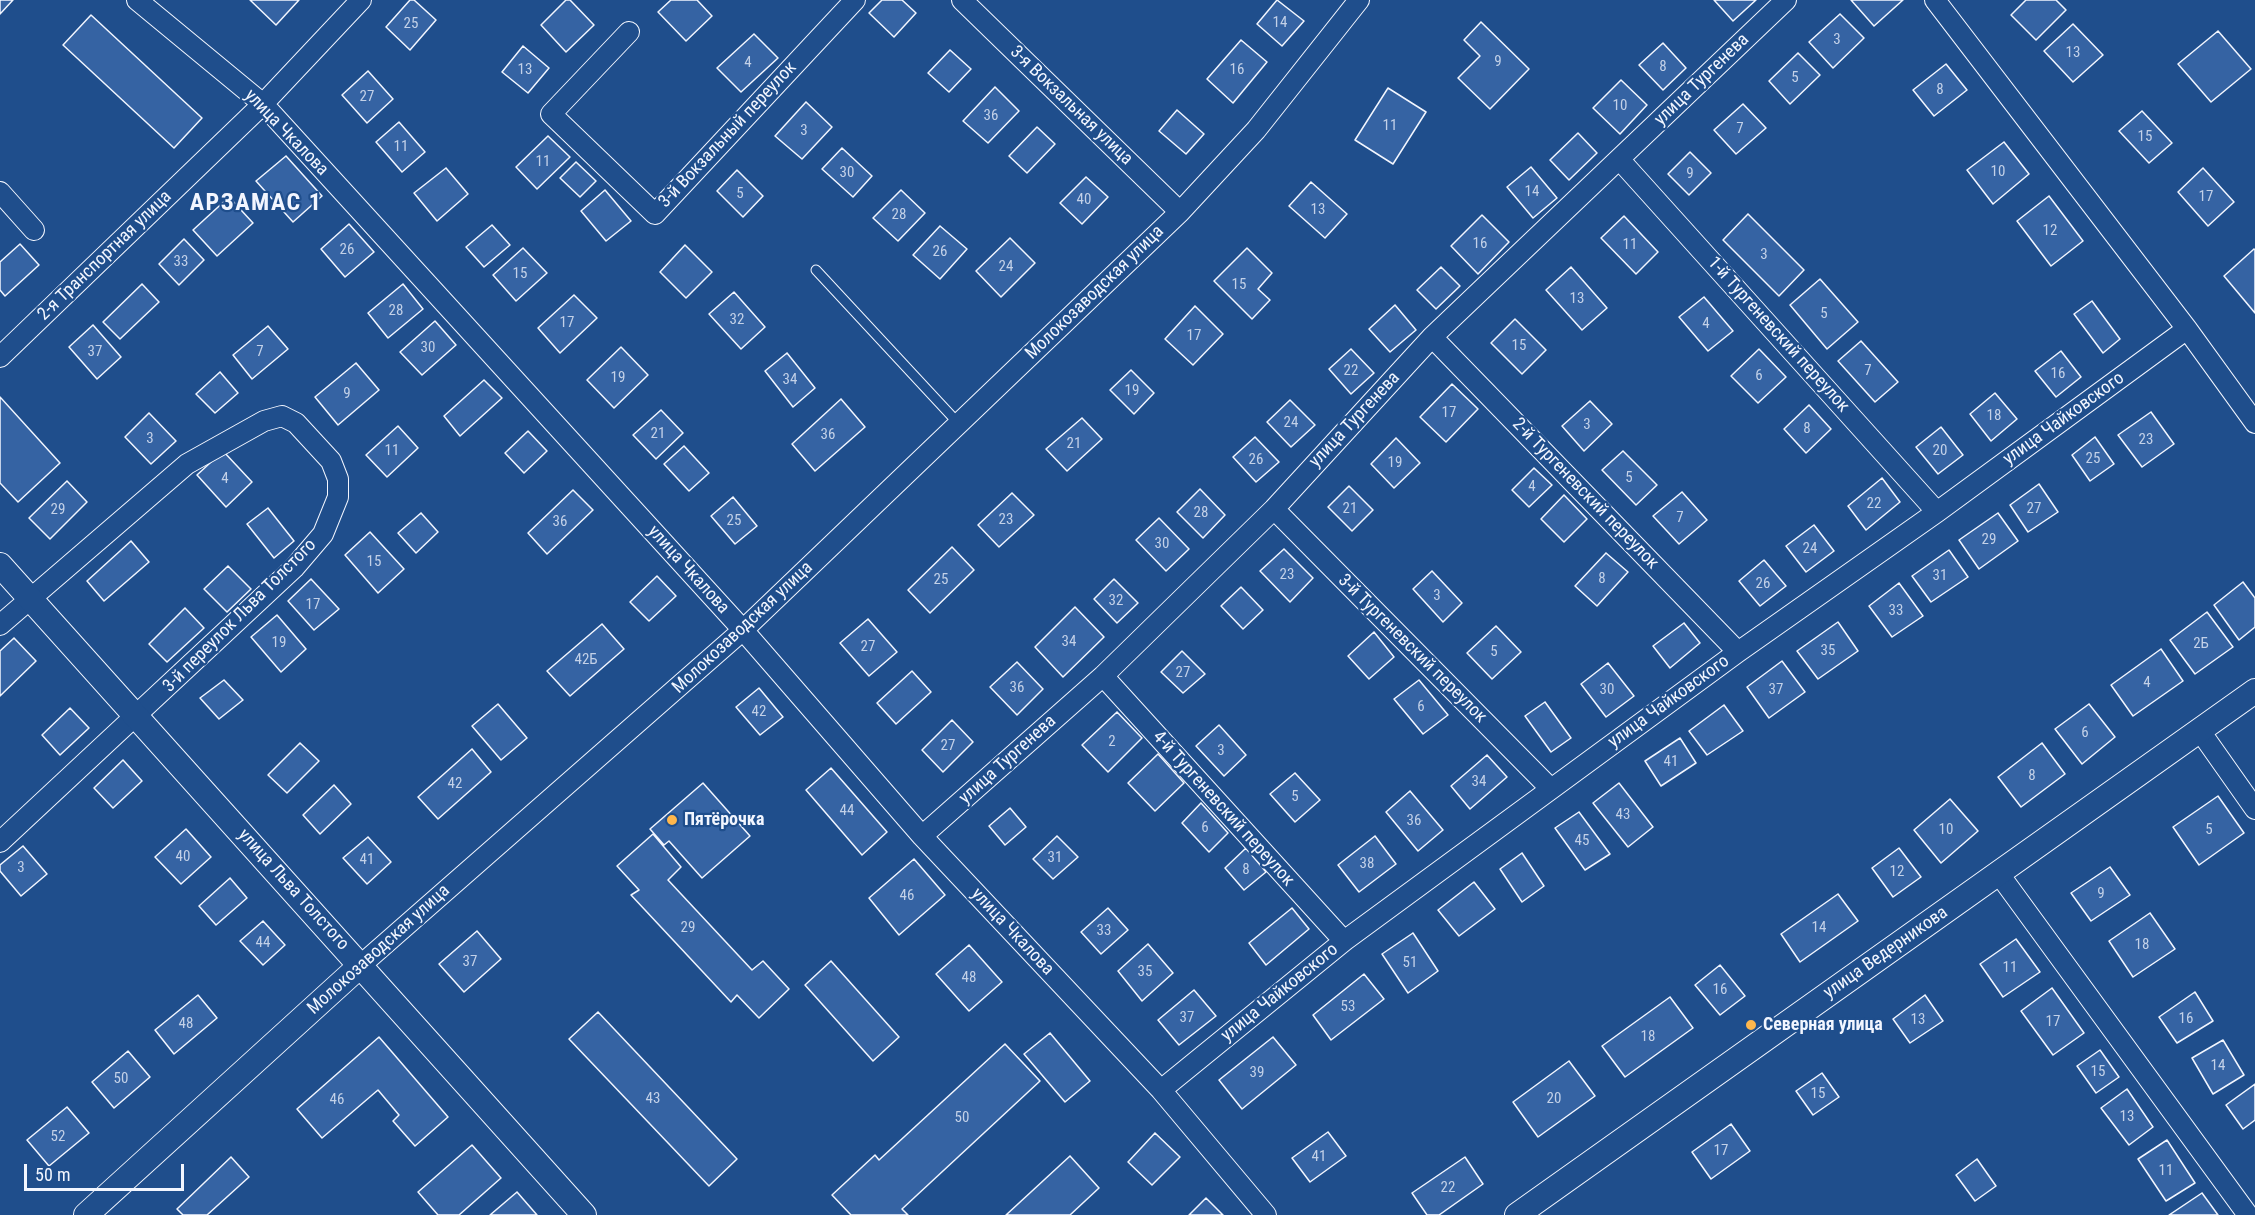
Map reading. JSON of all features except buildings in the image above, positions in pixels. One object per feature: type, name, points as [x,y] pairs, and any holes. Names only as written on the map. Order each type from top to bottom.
[{"type":"street","name":"улица Чкалова","points":[[137,0],[263,104],[743,630],[922,836],[1161,1090],[1266,1215]]},
{"type":"street","name":"2-я Транспортная улица","points":[[0,357],[263,104],[361,0]]},
{"type":"street","name":"3-й Вокзальный переулок","points":[[629,32],[551,114],[655,213],[855,0]]},
{"type":"street","name":"3-я Вокзальная улица","points":[[962,0],[1180,212]]},
{"type":"street","name":"Молокозаводская улица","points":[[86,1215],[361,965],[743,630],[959,424],[1180,212],[1256,130],[1359,0]]},
{"type":"street","name":"улица Тургенева","points":[[922,836],[1103,676],[1274,508],[1432,337],[1786,0]]},
{"type":"street","points":[[1935,0],[2187,328],[2255,423]]},
{"type":"street","name":"1-й Тургеневский переулок","points":[[1619,159],[1937,512]]},
{"type":"street","points":[[0,192],[34,230]]},
{"type":"street","name":"улица Чайковского","points":[[1161,1090],[1344,941],[1737,652],[1937,512],[2187,328]]},
{"type":"street","name":"2-й Тургеневский переулок","points":[[1432,337],[1737,652]]},
{"type":"street","name":"3-й переулок Льва Толстого","points":[[0,625],[188,464],[264,421],[282,416],[296,423],[332,461],[338,479],[338,497],[322,534],[294,568],[137,717],[0,842]]},
{"type":"street","name":"3-й Тургеневский переулок","points":[[1274,508],[1551,789]]},
{"type":"street","name":"улица Льва Толстого","points":[[0,565],[584,1215]]},
{"type":"street","name":"4-й Тургеневский переулок","points":[[1103,676],[1344,941]]},
{"type":"street","name":"улица Ведерникова","points":[[1517,1215],[2255,691]]},
{"type":"street","points":[[2200,731],[2255,809]]},
{"type":"street","points":[[1999,874],[2248,1215]]},
{"type":"lane","points":[[816,270],[959,424]]},
{"type":"place","name":"Пятёрочка","points":[[672,820]]},
{"type":"place","name":"Северная улица","points":[[1751,1025]]},
{"type":"district","name":"АРЗАМАС 1","points":[[256,204]]}]
